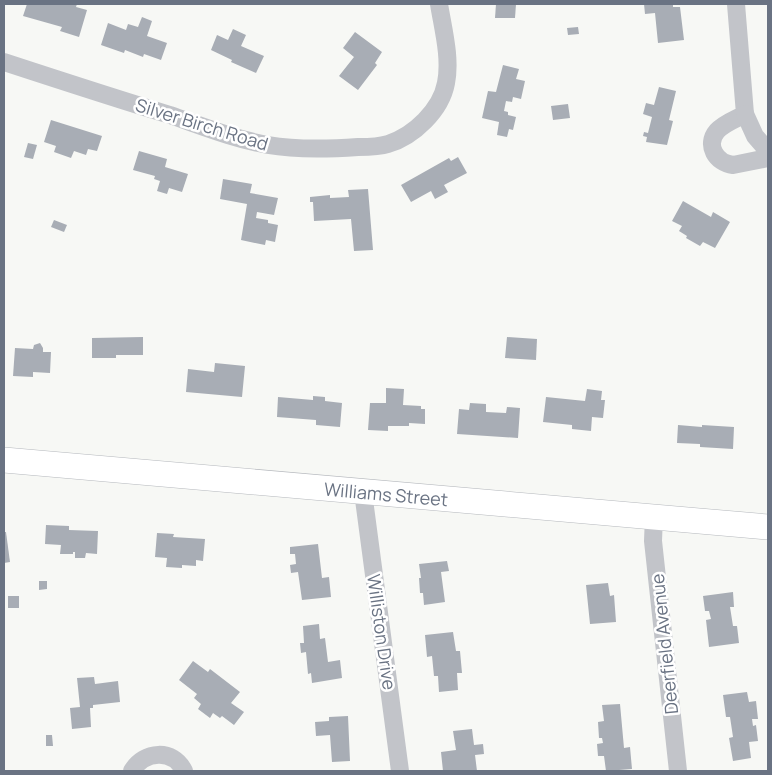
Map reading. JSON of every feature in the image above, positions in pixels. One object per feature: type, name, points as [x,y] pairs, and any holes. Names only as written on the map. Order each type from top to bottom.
[{"type":"main road","name":"Williams Street","points":[[4,460],[768,527]]},
{"type":"street","name":"Silver Birch Road","points":[[4,62],[223,133],[267,145],[309,148],[378,146],[389,144],[404,137],[418,126],[431,113],[442,94],[446,83],[447,71],[446,46],[439,4]]},
{"type":"street","points":[[736,4],[745,114],[755,136],[768,150]]},
{"type":"street","points":[[745,114],[717,130],[712,144],[714,153],[723,163],[732,165],[768,158]]},
{"type":"street","name":"Williston Drive","points":[[362,492],[400,771]]},
{"type":"street","name":"Deerfield Avenue","points":[[654,516],[653,541],[678,771]]},
{"type":"street","points":[[132,771],[143,759],[157,754],[172,758],[178,762],[184,771]]},
{"type":"building","points":[[27,4],[77,4],[76,7],[87,10],[79,37],[60,31],[62,27],[23,16]]},
{"type":"building","points":[[496,4],[516,4],[515,18],[495,18]]},
{"type":"building","points":[[644,4],[673,4],[673,7],[680,7],[684,40],[658,43],[655,13],[645,14]]},
{"type":"building","points":[[142,17],[152,21],[147,36],[167,43],[161,60],[144,54],[143,57],[125,50],[124,53],[101,45],[108,23],[126,30],[128,24],[138,27]]},
{"type":"building","points":[[578,27],[579,34],[568,35],[567,28]]},
{"type":"building","points":[[233,29],[246,35],[241,46],[264,56],[256,73],[231,62],[232,60],[211,50],[217,35],[228,40]]},
{"type":"building","points":[[355,32],[382,52],[375,63],[377,65],[358,90],[339,76],[354,57],[343,48]]},
{"type":"building","points":[[503,65],[519,69],[516,79],[525,81],[521,99],[513,97],[512,102],[506,101],[504,111],[508,112],[508,115],[516,117],[513,130],[509,129],[507,137],[497,135],[499,122],[482,118],[488,91],[496,92]]},
{"type":"building","points":[[659,87],[676,91],[669,120],[673,121],[667,145],[646,142],[647,137],[643,136],[644,132],[648,133],[652,117],[643,114],[646,103],[654,105]]},
{"type":"building","points":[[568,104],[570,118],[553,120],[551,106]]},
{"type":"building","points":[[51,120],[102,136],[97,151],[88,149],[86,155],[74,151],[71,158],[54,152],[56,146],[44,142]]},
{"type":"building","points":[[28,143],[37,145],[33,159],[24,157]]},
{"type":"building","points":[[139,151],[167,159],[165,167],[188,174],[182,192],[169,188],[167,194],[157,191],[160,181],[154,179],[155,176],[133,170]]},
{"type":"building","points":[[458,157],[467,173],[444,185],[448,192],[435,199],[431,191],[411,202],[401,185],[449,158],[451,161]]},
{"type":"building","points":[[223,179],[252,184],[250,193],[278,198],[274,215],[257,212],[256,218],[268,220],[268,223],[278,225],[275,242],[266,240],[265,245],[241,240],[247,204],[220,199]]},
{"type":"building","points":[[368,189],[373,250],[354,251],[351,219],[314,221],[313,202],[310,202],[310,197],[330,195],[330,198],[349,197],[348,190]]},
{"type":"building","points":[[683,201],[711,217],[713,212],[730,222],[715,248],[703,242],[700,246],[686,238],[687,236],[679,231],[682,226],[672,221]]},
{"type":"building","points":[[54,220],[67,225],[64,232],[51,227]]},
{"type":"building","points":[[143,337],[143,355],[116,355],[116,358],[92,358],[92,338]]},
{"type":"building","points":[[507,337],[537,339],[536,360],[505,358]]},
{"type":"building","points":[[40,343],[43,352],[51,352],[50,373],[33,372],[33,377],[13,376],[15,348],[33,349],[34,345]]},
{"type":"building","points":[[215,363],[245,366],[242,397],[186,392],[188,369],[214,372]]},
{"type":"building","points":[[386,388],[404,389],[403,405],[421,406],[421,409],[425,409],[425,424],[409,423],[409,426],[388,426],[388,431],[368,430],[370,403],[386,403]]},
{"type":"building","points":[[587,389],[602,391],[601,400],[605,400],[603,418],[592,417],[591,431],[572,429],[572,425],[543,422],[546,397],[585,401]]},
{"type":"building","points":[[313,396],[325,397],[325,401],[342,403],[340,427],[316,425],[316,420],[277,417],[278,397],[313,400]]},
{"type":"building","points":[[470,403],[486,404],[486,412],[506,413],[507,407],[520,408],[518,438],[457,434],[459,409],[469,410]]},
{"type":"building","points":[[678,425],[734,427],[733,449],[700,447],[700,444],[677,443]]},
{"type":"building","points":[[46,525],[69,526],[69,530],[98,531],[97,554],[86,553],[85,558],[75,558],[75,552],[73,554],[60,554],[61,545],[45,544]]},
{"type":"building","points":[[4,532],[6,532],[10,562],[4,563]]},
{"type":"building","points":[[157,533],[174,534],[173,537],[205,539],[203,561],[196,560],[196,566],[182,565],[182,568],[166,567],[167,558],[155,557]]},
{"type":"building","points":[[318,544],[322,578],[329,577],[331,597],[302,600],[298,572],[291,573],[290,565],[296,564],[295,554],[290,554],[290,547]]},
{"type":"building","points":[[447,561],[449,571],[441,572],[445,602],[424,605],[423,593],[420,593],[419,578],[421,578],[419,564]]},
{"type":"building","points":[[39,581],[47,581],[47,589],[39,590]]},
{"type":"building","points":[[608,583],[610,596],[614,595],[616,622],[590,624],[586,585]]},
{"type":"building","points":[[733,592],[734,607],[730,607],[733,626],[737,626],[739,643],[709,647],[706,620],[711,619],[709,611],[705,611],[703,596]]},
{"type":"building","points":[[8,596],[19,596],[19,608],[8,608]]},
{"type":"building","points":[[319,624],[320,639],[325,638],[328,662],[340,660],[342,678],[312,683],[311,673],[308,674],[306,652],[301,653],[300,643],[304,643],[303,626]]},
{"type":"building","points":[[453,632],[456,651],[460,651],[462,673],[457,673],[458,690],[439,692],[438,676],[434,676],[432,656],[427,657],[425,635]]},
{"type":"building","points":[[193,661],[208,672],[210,669],[240,692],[231,703],[244,712],[234,725],[222,716],[220,718],[213,713],[210,718],[198,709],[201,704],[194,698],[197,694],[179,680]]},
{"type":"building","points":[[94,677],[95,684],[118,681],[120,702],[93,705],[93,708],[90,708],[91,727],[72,729],[70,708],[80,707],[77,678]]},
{"type":"building","points":[[747,692],[749,702],[756,701],[758,719],[752,719],[753,726],[756,725],[758,741],[749,742],[751,758],[733,761],[729,738],[733,737],[730,717],[726,717],[723,695]]},
{"type":"building","points":[[620,704],[624,748],[630,747],[632,769],[606,771],[604,756],[598,756],[597,744],[603,743],[602,738],[599,738],[598,722],[604,721],[602,705]]},
{"type":"building","points":[[348,716],[350,761],[332,762],[330,735],[316,736],[315,722],[329,721],[329,717]]},
{"type":"building","points":[[472,729],[474,745],[483,744],[484,754],[475,755],[477,771],[443,771],[441,752],[456,750],[453,731]]},
{"type":"building","points":[[46,735],[52,735],[53,746],[46,746]]}]
